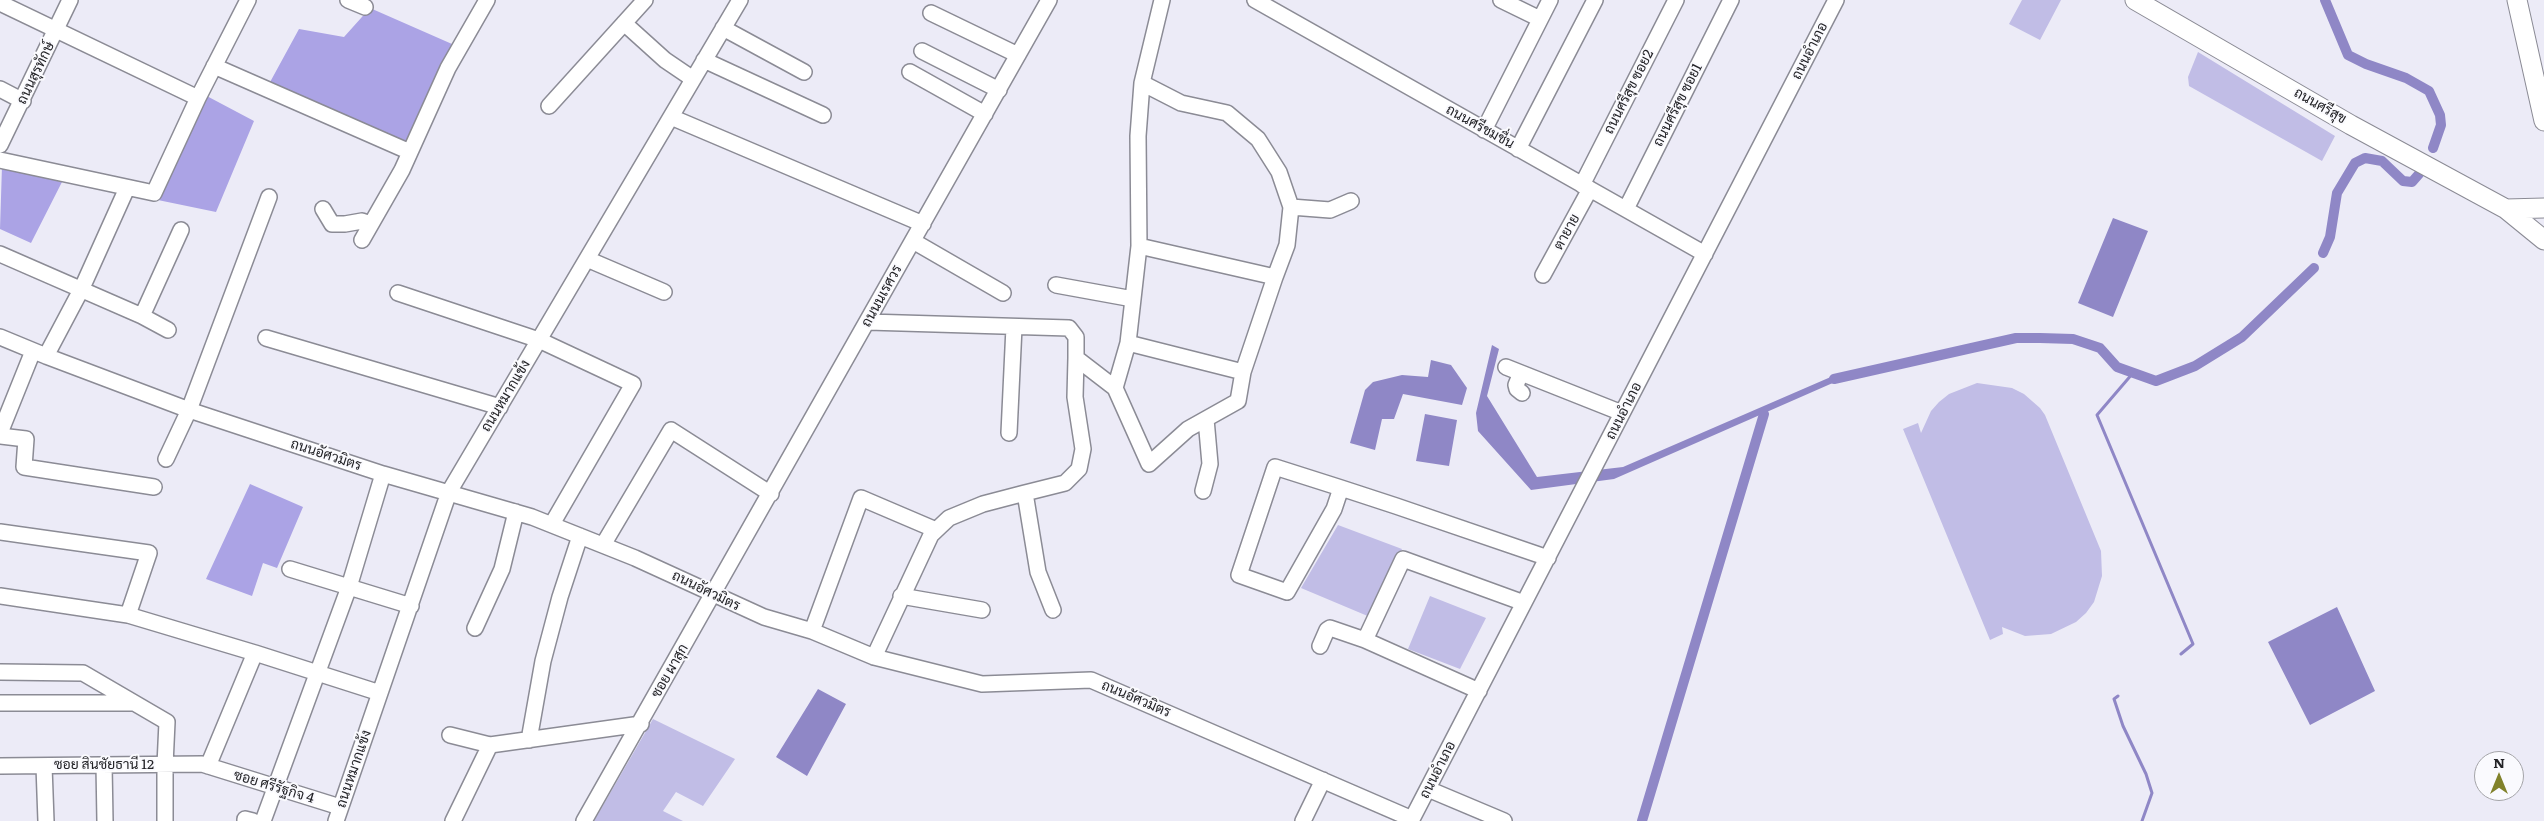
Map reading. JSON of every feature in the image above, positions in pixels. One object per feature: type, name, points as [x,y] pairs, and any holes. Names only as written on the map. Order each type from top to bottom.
[{"type":"main road","name":"ถนนศรีสุข","points":[[2135,0],[2351,125],[2506,209],[2544,238]]},
{"type":"main road","points":[[2517,0],[2544,121]]},
{"type":"main road","points":[[2506,209],[2544,208]]},
{"type":"main road","points":[[2544,214],[2541,228],[2544,238]]},
{"type":"street","name":"ถนนสุรทักษ์","points":[[0,145],[23,101],[70,0]]},
{"type":"street","points":[[0,160],[154,193],[198,98],[248,0]]},
{"type":"street","points":[[348,0],[365,8]]},
{"type":"street","points":[[362,240],[410,152],[448,68],[487,0]]},
{"type":"street","name":"ถนนหมากแข้ง","points":[[338,814],[449,492],[740,0]]},
{"type":"street","name":"ถนนนเรศวร","points":[[715,593],[1049,0]]},
{"type":"street","points":[[1115,388],[1128,342],[1139,246],[1138,136],[1142,83],[1162,0]]},
{"type":"street","name":"ถนนศรีชมชื่น","points":[[1255,0],[1704,254]]},
{"type":"street","points":[[1501,0],[1540,19]]},
{"type":"street","points":[[1484,130],[1550,0]]},
{"type":"street","points":[[1518,148],[1595,0]]},
{"type":"street","name":"ถนนศรีสุข ซอย2","points":[[1586,187],[1676,0]]},
{"type":"street","name":"ถนนศรีสุข ซอย1","points":[[1626,210],[1731,0]]},
{"type":"street","name":"ถนนอำเภอ","points":[[1412,820],[1836,0]]},
{"type":"street","points":[[549,106],[624,23],[638,2]]},
{"type":"street","points":[[0,3],[198,98]]},
{"type":"street","points":[[931,12],[1018,55]]},
{"type":"street","points":[[624,23],[665,60],[693,79]]},
{"type":"street","points":[[723,28],[804,72]]},
{"type":"street","points":[[922,50],[999,90]]},
{"type":"street","points":[[704,60],[823,115]]},
{"type":"street","points":[[214,66],[410,152]]},
{"type":"street","points":[[910,72],[985,114]]},
{"type":"street","points":[[1076,358],[1115,388],[1149,464],[1188,429],[1238,401],[1243,372],[1287,245],[1291,207],[1279,172],[1258,139],[1227,113],[1181,103],[1142,83]]},
{"type":"street","points":[[0,89],[23,101]]},
{"type":"street","points":[[671,117],[923,224]]},
{"type":"street","name":"ตายาย","points":[[1544,275],[1586,187]]},
{"type":"street","points":[[127,188],[82,288],[39,354],[0,434],[26,438],[24,467],[154,487]]},
{"type":"street","points":[[166,459],[189,410],[269,197]]},
{"type":"street","points":[[1291,207],[1330,210],[1351,202]]},
{"type":"street","points":[[323,210],[332,224],[362,221],[371,224]]},
{"type":"street","points":[[142,316],[181,230]]},
{"type":"street","points":[[913,241],[1003,293]]},
{"type":"street","points":[[1139,246],[1275,278]]},
{"type":"street","points":[[0,254],[82,288],[168,330]]},
{"type":"street","points":[[587,258],[664,292]]},
{"type":"street","points":[[1056,285],[1133,299]]},
{"type":"street","points":[[398,293],[539,340],[633,384],[552,524]]},
{"type":"street","points":[[868,322],[1069,328],[1076,337],[1075,397],[1083,449],[1079,469],[1065,482],[983,504],[949,518],[936,530],[931,535],[874,656]]},
{"type":"street","points":[[1009,434],[1014,326]]},
{"type":"street","name":"ถนนอัศวมิตร","points":[[0,337],[39,354],[189,410],[383,474],[552,524],[715,593],[732,604],[764,617],[812,631],[874,656],[982,684],[1092,680],[1412,820]]},
{"type":"street","points":[[266,338],[500,407]]},
{"type":"street","points":[[1128,342],[1243,372]]},
{"type":"street","points":[[1506,367],[1622,413]]},
{"type":"street","points":[[1521,373],[1516,385],[1517,389],[1522,392]]},
{"type":"street","points":[[1203,491],[1210,464],[1206,419]]},
{"type":"street","points":[[603,545],[671,430],[771,494]]},
{"type":"street","points":[[1341,488],[1334,509],[1287,592],[1239,574],[1275,467],[1341,488],[1548,558]]},
{"type":"street","points":[[263,821],[349,587],[383,474]]},
{"type":"street","points":[[1025,493],[1038,572],[1053,610]]},
{"type":"street","points":[[812,631],[861,498],[936,530]]},
{"type":"street","points":[[475,628],[502,570],[516,512]]},
{"type":"street","points":[[0,532],[148,553],[128,615]]},
{"type":"street","points":[[529,740],[543,661],[560,597],[580,536]]},
{"type":"street","points":[[1365,640],[1403,559],[1524,603]]},
{"type":"street","points":[[290,570],[411,606]]},
{"type":"street","name":"ซอย ผาสุก","points":[[584,821],[715,593]]},
{"type":"street","points":[[0,596],[128,615],[380,692]]},
{"type":"street","points":[[901,596],[982,610]]},
{"type":"street","points":[[1320,646],[1326,630],[1330,628],[1365,640],[1479,691]]},
{"type":"street","points":[[208,766],[255,653]]},
{"type":"street","points":[[0,672],[83,673],[167,722],[164,765],[165,821]]},
{"type":"street","points":[[0,703],[135,703]]},
{"type":"street","points":[[450,735],[490,745],[640,724]]},
{"type":"street","points":[[453,821],[490,745]]},
{"type":"street","points":[[104,765],[105,821]]},
{"type":"street","name":"ซอย สินชัยธานี 12","points":[[0,766],[208,766]]},
{"type":"street","points":[[44,766],[46,821]]},
{"type":"street","name":"ซอย ศรีรัฐกิจ 4","points":[[208,766],[276,789],[338,814]]},
{"type":"street","points":[[1303,821],[1323,780]]},
{"type":"street","points":[[1428,789],[1504,821]]},
{"type":"street","points":[[245,821],[245,819],[253,821]]},
{"type":"shaded area","points":[[2022,0],[2061,0],[2040,40],[2009,24]]},
{"type":"shaded area","points":[[370,8],[452,44],[408,147],[269,84],[299,29],[344,37]]},
{"type":"shaded area","points":[[2198,52],[2335,136],[2322,161],[2189,86],[2188,77]]},
{"type":"shaded area","points":[[203,94],[254,121],[216,212],[153,199]]},
{"type":"shaded area","points":[[2,166],[63,180],[31,243],[0,229]]},
{"type":"shaded area","points":[[2113,218],[2148,231],[2113,317],[2078,303]]},
{"type":"shaded area","points":[[1492,345],[1499,349],[1487,396],[1537,477],[1623,467],[1833,376],[1835,382],[1614,479],[1531,490],[1478,431],[1476,413]]},
{"type":"shaded area","points":[[1431,360],[1451,365],[1467,388],[1462,405],[1403,394],[1394,419],[1382,419],[1375,450],[1350,443],[1365,390],[1373,382],[1402,375],[1428,377]]},
{"type":"shaded area","points":[[1977,383],[2012,388],[2024,394],[2040,408],[2045,415],[2101,551],[2102,576],[2094,602],[2076,622],[2051,634],[2025,636],[2002,627],[2003,634],[1990,640],[1903,429],[1918,423],[1921,433],[1931,411],[1939,402],[1949,394]]},
{"type":"shaded area","points":[[1425,414],[1457,420],[1449,466],[1416,461]]},
{"type":"shaded area","points":[[250,484],[303,507],[277,568],[263,563],[252,596],[206,579]]},
{"type":"shaded area","points":[[1338,525],[1402,549],[1370,617],[1301,588]]},
{"type":"shaded area","points":[[1430,596],[1486,618],[1460,669],[1408,649]]},
{"type":"shaded area","points":[[2337,607],[2375,691],[2310,725],[2268,642]]},
{"type":"shaded area","points":[[818,689],[846,704],[807,776],[776,757]]},
{"type":"shaded area","points":[[653,719],[735,759],[703,806],[676,792],[663,811],[683,821],[594,821]]},
{"type":"waterway","points":[[2325,0],[2348,55],[2366,64],[2406,78],[2429,91],[2440,115],[2441,125],[2433,148]]},
{"type":"waterway","points":[[2323,253],[2330,237],[2337,193],[2355,163],[2365,158],[2382,161],[2403,181],[2412,182],[2419,174]]},
{"type":"waterway","points":[[1834,379],[2016,338],[2040,338],[2073,339],[2100,348],[2117,367],[2156,381],[2195,366],[2242,337],[2314,268]]},
{"type":"waterway","points":[[2133,373],[2097,415],[2193,644],[2181,654]]},
{"type":"waterway","points":[[1642,821],[1764,414]]},
{"type":"waterway","points":[[2118,696],[2114,699],[2123,726],[2146,774],[2152,793],[2142,821]]}]
